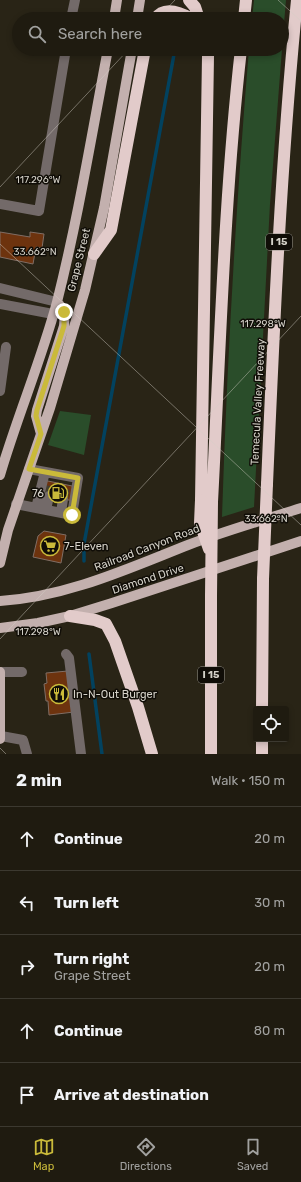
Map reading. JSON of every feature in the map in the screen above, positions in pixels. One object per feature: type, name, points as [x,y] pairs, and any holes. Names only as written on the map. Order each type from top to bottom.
[{"type":"highway","points":[[189,0],[195,7],[197,12]]},
{"type":"highway","points":[[245,12],[246,0]]},
{"type":"highway","name":"Temecula Valley Freeway","points":[[262,706],[263,579],[276,286],[290,78],[297,0]]},
{"type":"highway","points":[[163,12],[174,12]]},
{"type":"highway","points":[[94,254],[112,230],[144,56]]},
{"type":"highway","points":[[207,501],[208,56]]},
{"type":"highway","name":"I 15","points":[[211,754],[212,557],[207,501],[235,97],[240,56]]},
{"type":"highway","points":[[70,616],[95,620],[106,624],[115,641],[138,707],[152,754]]},
{"type":"highway","points":[[262,742],[262,754]]},
{"type":"main road","points":[[115,12],[117,0]]},
{"type":"main road","points":[[138,12],[140,0]]},
{"type":"main road","name":"Grape Street","points":[[0,475],[57,302],[75,227],[107,56]]},
{"type":"main road","name":"Grape Street","points":[[0,563],[16,504],[50,408],[85,290],[104,208],[131,56]]},
{"type":"main road","points":[[41,434],[36,416],[37,410],[65,320],[62,307],[57,302]]},
{"type":"main road","name":"Railroad Canyon Road","points":[[0,601],[48,594],[98,580],[190,544],[301,508]]},
{"type":"main road","name":"Diamond Drive","points":[[0,628],[38,623],[112,604],[301,541]]},
{"type":"main road","points":[[0,672],[0,738]]},
{"type":"lane","points":[[72,12],[74,0]]},
{"type":"lane","points":[[0,204],[39,211],[65,56]]},
{"type":"lane","points":[[0,288],[57,302]]},
{"type":"lane","points":[[0,304],[53,314]]},
{"type":"lane","points":[[0,391],[6,346]]},
{"type":"lane","points":[[16,504],[72,515],[78,478],[66,480],[29,469]]},
{"type":"lane","points":[[36,508],[50,476]]},
{"type":"lane","points":[[46,510],[49,496]]},
{"type":"lane","points":[[61,513],[63,499]]},
{"type":"lane","points":[[66,654],[69,658],[81,754]]},
{"type":"lane","points":[[0,672],[22,672]]},
{"type":"lane","points":[[0,738],[23,740],[27,754]]},
{"type":"green space","points":[[254,0],[286,0],[285,12],[253,12]]},
{"type":"green space","points":[[248,56],[281,56],[270,204],[254,507],[222,517],[232,283]]},
{"type":"green space","points":[[60,411],[91,415],[84,455],[48,445]]},
{"type":"building","points":[[0,232],[30,237],[30,232],[44,234],[42,248],[36,247],[33,264],[0,257]]},
{"type":"building","points":[[43,480],[77,487],[74,501],[41,495]]},
{"type":"building","name":"7-Eleven","points":[[44,531],[66,535],[61,563],[33,557],[38,536]]},
{"type":"building","name":"In-N-Out Burger","points":[[68,671],[74,712],[49,715],[48,701],[46,701],[44,684],[47,683],[46,673]]},
{"type":"waterway","points":[[84,561],[84,544],[174,56]]},
{"type":"waterway","points":[[89,654],[102,754]]},
{"type":"tunnel","points":[[49,496],[52,482]]},
{"type":"tunnel","points":[[63,499],[65,485]]},
{"type":"place","name":"76","points":[[58,493]]},
{"type":"place","name":"7-Eleven","points":[[50,546]]},
{"type":"place","name":"In-N-Out Burger","points":[[59,694]]},
{"type":"route","points":[[64,312],[64,326],[37,410],[36,416],[41,434],[29,469],[78,478],[72,515]]}]
